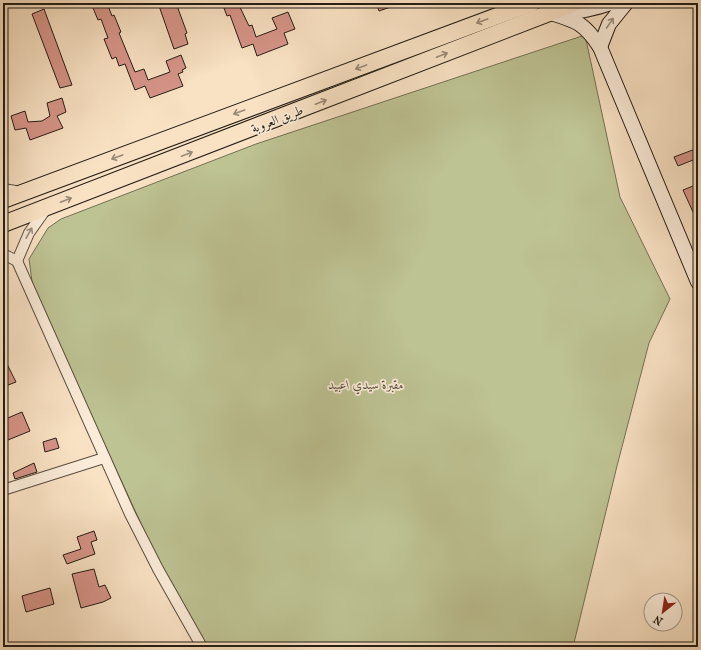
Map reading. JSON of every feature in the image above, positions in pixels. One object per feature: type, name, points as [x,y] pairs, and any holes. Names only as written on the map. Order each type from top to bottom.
[{"type":"highway","name":"طريق العروبة","points":[[3,200],[532,3]]},
{"type":"highway","name":"طريق العروبة","points":[[3,224],[574,3]]},
{"type":"main road","name":"طريق العروبة","points":[[551,13],[591,10],[610,3]]},
{"type":"main road","points":[[600,47],[609,24],[626,3]]},
{"type":"main road","points":[[551,13],[575,21],[585,27],[592,34],[600,47],[698,282]]},
{"type":"street","points":[[3,190],[21,193]]},
{"type":"street","points":[[17,261],[29,233],[47,207]]},
{"type":"street","points":[[3,254],[17,261],[104,458],[144,542],[202,647]]},
{"type":"street","points":[[3,490],[104,458]]},
{"type":"green space","name":"مقبرة سيدي اعبيد","points":[[585,35],[620,197],[670,299],[649,343],[617,466],[573,647],[207,647],[155,554],[33,289],[29,259],[48,228],[61,219],[256,144]]},
{"type":"building","points":[[91,3],[107,3],[121,32],[119,33],[135,72],[144,69],[148,80],[170,72],[166,61],[181,55],[186,68],[182,70],[183,72],[178,74],[183,86],[150,98],[145,86],[135,90],[125,64],[119,66],[116,57],[112,59],[104,39],[108,38],[101,19],[98,20]]},
{"type":"building","points":[[158,3],[176,3],[187,33],[185,34],[188,44],[174,49]]},
{"type":"building","points":[[222,3],[232,3],[233,5],[238,3],[249,26],[252,25],[256,37],[277,29],[272,18],[288,12],[295,29],[284,33],[288,44],[257,56],[253,44],[242,48],[230,15],[227,16]]},
{"type":"building","points":[[376,3],[399,3],[399,4],[379,11]]},
{"type":"building","points":[[44,9],[72,85],[60,88],[32,14]]},
{"type":"building","points":[[62,98],[66,112],[57,116],[63,128],[30,140],[26,128],[15,130],[11,116],[25,111],[28,122],[42,121],[50,116],[47,103]]},
{"type":"building","points":[[698,148],[698,158],[678,166],[674,157]]},
{"type":"building","points":[[698,184],[698,223],[683,190]]},
{"type":"building","points":[[7,364],[16,382],[3,387],[3,369]]},
{"type":"building","points":[[22,412],[30,431],[3,442],[3,420]]},
{"type":"building","points":[[56,438],[59,448],[45,452],[43,442]]},
{"type":"building","points":[[34,463],[37,472],[15,479],[13,473]]},
{"type":"building","points":[[94,531],[97,540],[91,542],[95,554],[67,564],[63,555],[81,549],[77,537]]},
{"type":"building","points":[[94,569],[99,587],[105,585],[111,598],[103,602],[81,608],[72,574]]},
{"type":"building","points":[[50,588],[54,604],[26,612],[22,596]]}]
